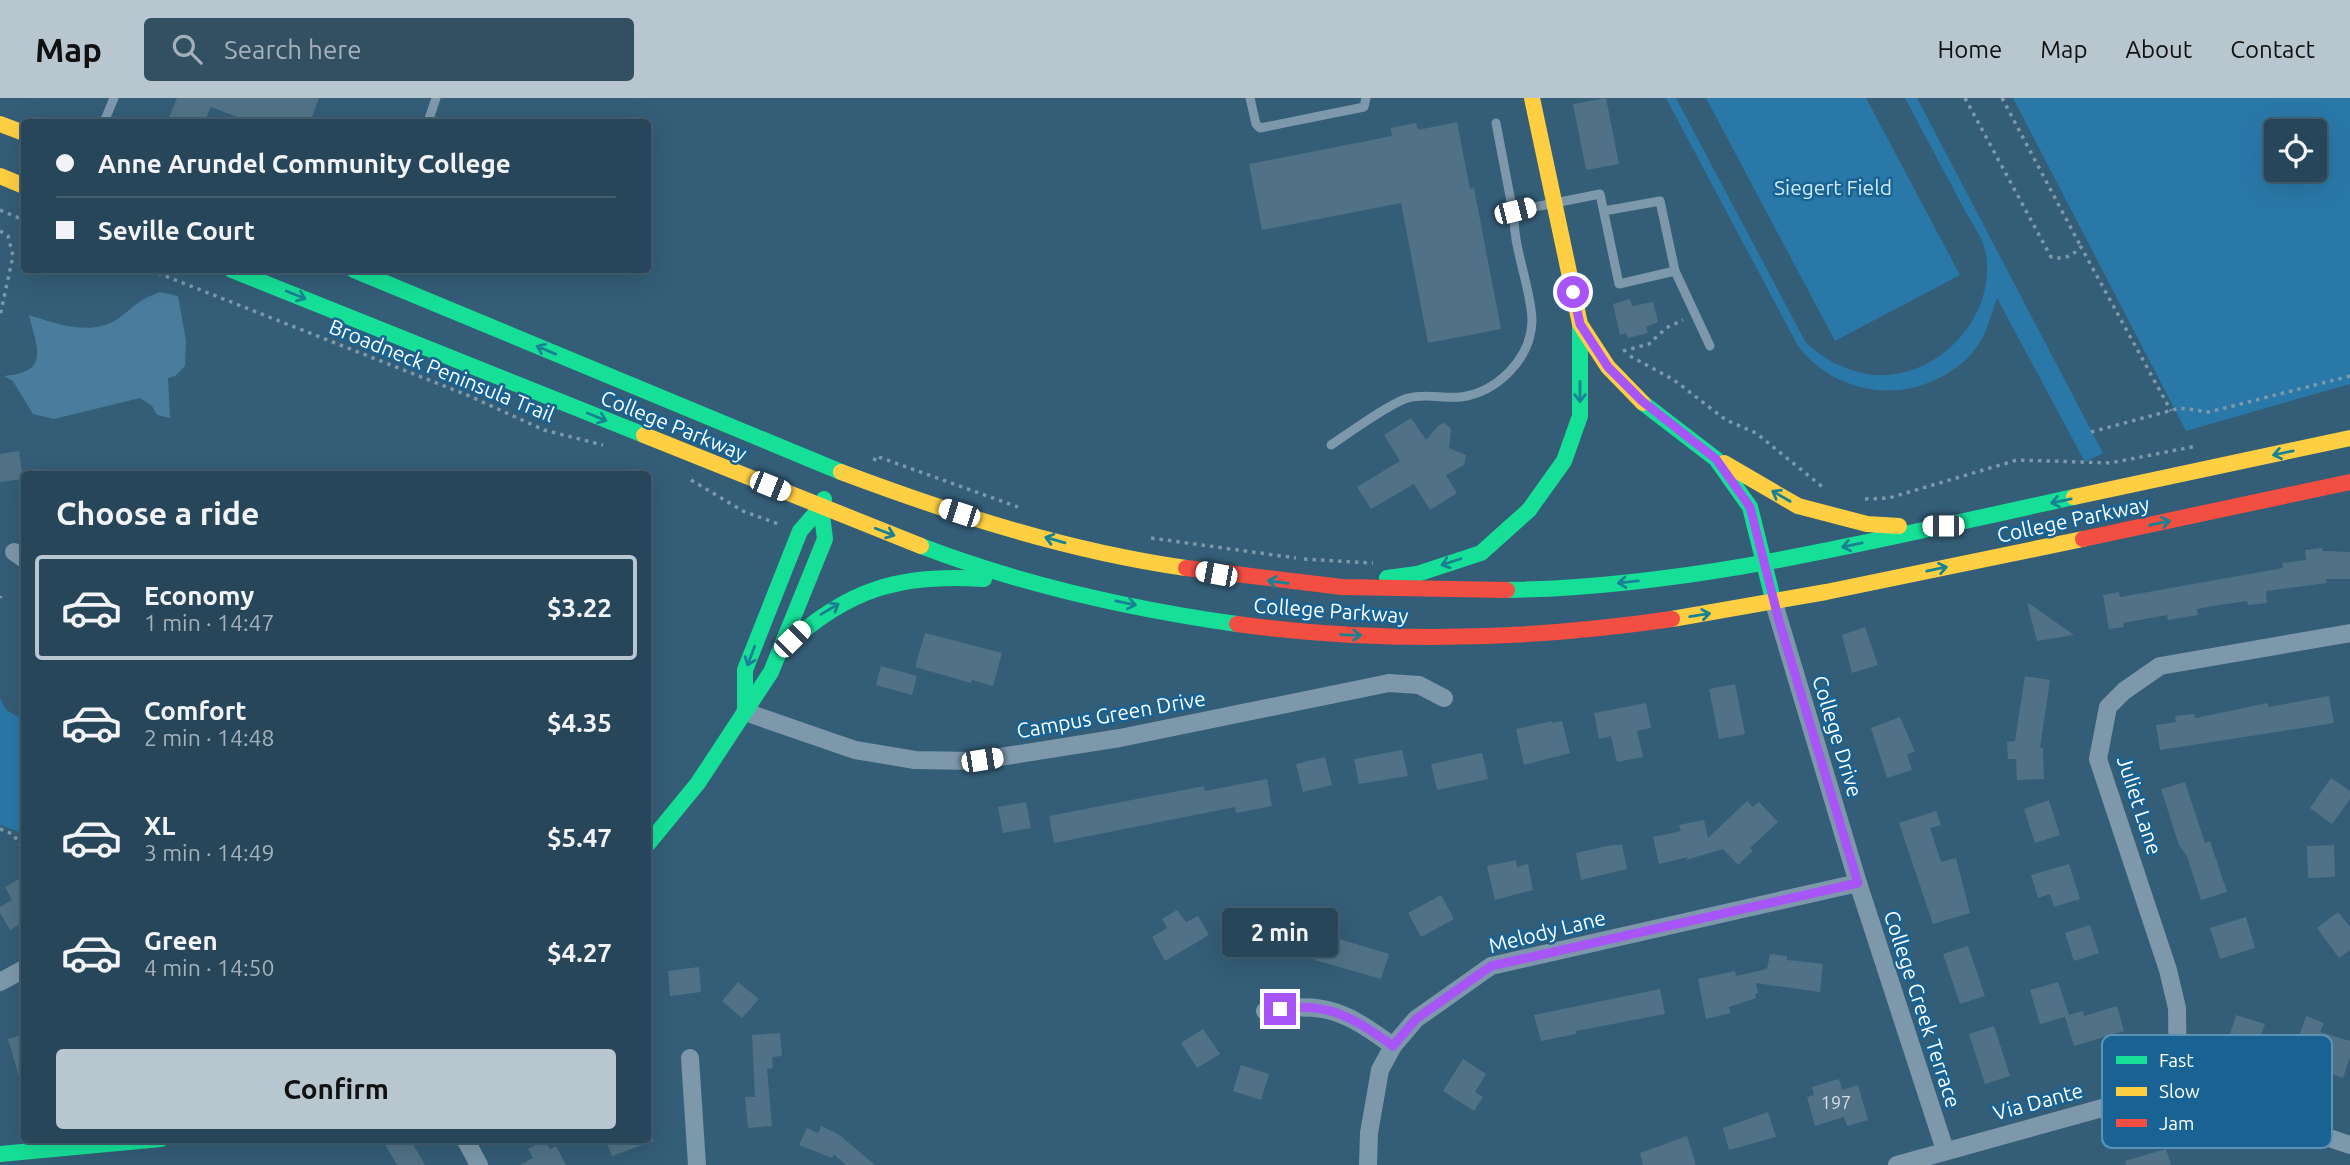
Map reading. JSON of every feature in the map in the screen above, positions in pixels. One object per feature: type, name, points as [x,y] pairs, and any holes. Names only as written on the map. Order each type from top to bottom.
[{"type":"main road","points":[[1321,587],[1417,574],[1481,553],[1529,510],[1564,461],[1580,416],[1580,324],[1532,98]]},
{"type":"main road","points":[[0,124],[21,132]]},
{"type":"main road","points":[[0,167],[21,173]]},
{"type":"main road","points":[[0,176],[21,185]]},
{"type":"main road","name":"College Parkway","points":[[239,273],[821,507],[975,565],[1131,605],[1225,622],[1321,634],[1441,638],[1557,632],[1656,621],[1774,603],[2350,482]]},
{"type":"main road","name":"College Parkway","points":[[361,273],[835,471],[959,513],[1089,550],[1216,574],[1321,587],[1450,592],[1517,591],[1672,577],[1764,563],[2350,438]]},
{"type":"main road","points":[[1580,324],[1608,367],[1642,401],[1716,459],[1798,506],[1867,524],[1943,526]]},
{"type":"main road","points":[[1716,459],[1750,507],[1774,603]]},
{"type":"main road","points":[[745,712],[745,670],[800,531],[821,507],[835,471]]},
{"type":"main road","points":[[651,840],[698,783],[771,672],[825,539],[821,507]]},
{"type":"main road","points":[[778,653],[807,625],[830,609],[885,584],[946,575],[1056,587]]},
{"type":"main road","points":[[0,1154],[118,1143]]},
{"type":"street","name":"College Drive","points":[[1774,603],[1858,883]]},
{"type":"street","name":"Juliet Lane","points":[[2177,1035],[2177,1008],[2168,970],[2098,759],[2108,707],[2124,691],[2160,666],[2350,633]]},
{"type":"street","name":"Campus Green Drive","points":[[745,712],[855,750],[906,760],[975,761],[1120,738],[1389,683],[1419,685],[1444,698]]},
{"type":"street","name":"Melody Lane","points":[[1368,1165],[1368,1133],[1380,1070],[1393,1046],[1416,1019],[1491,966],[1858,883]]},
{"type":"street","name":"College Creek Terrace","points":[[1858,883],[1945,1150]]},
{"type":"street","points":[[0,982],[21,971]]},
{"type":"street","points":[[1265,1011],[1296,1006],[1330,1009],[1363,1024],[1393,1046]]},
{"type":"street","points":[[690,1058],[697,1165]]},
{"type":"street","name":"Via Dante","points":[[1897,1165],[2102,1108]]},
{"type":"street","points":[[2332,1139],[2350,1145]]},
{"type":"street","points":[[467,1143],[479,1165]]},
{"type":"lane","points":[[105,119],[114,98]]},
{"type":"lane","points":[[429,119],[436,98]]},
{"type":"lane","points":[[1250,98],[1256,124],[1260,128],[1364,107],[1366,98]]},
{"type":"lane","points":[[1331,445],[1407,398],[1428,395],[1461,397],[1489,389],[1511,372],[1528,341],[1532,322],[1496,123]]},
{"type":"lane","points":[[1514,212],[1600,194],[1619,284],[1675,271]]},
{"type":"lane","points":[[1604,211],[1660,201],[1675,271],[1710,346]]},
{"type":"path","points":[[1965,98],[2051,257],[2059,259],[2072,255],[2081,247]]},
{"type":"path","points":[[2002,98],[2171,411]]},
{"type":"path","points":[[0,210],[21,219]]},
{"type":"path","points":[[0,231],[8,236],[13,256],[0,316]]},
{"type":"path","name":"Broadneck Peninsula Trail","points":[[158,273],[467,396],[544,430],[614,449]]},
{"type":"path","points":[[1620,351],[1649,344],[1667,328],[1695,314]]},
{"type":"path","points":[[1614,345],[1620,351],[1674,380],[1726,420],[1756,433],[1832,493]]},
{"type":"path","points":[[2091,432],[2180,408],[2209,412],[2350,376]]},
{"type":"path","points":[[876,456],[1026,509]]},
{"type":"path","points":[[1862,499],[1889,498],[2017,460],[2079,463]]},
{"type":"path","points":[[684,476],[743,511],[800,531]]},
{"type":"path","points":[[1143,537],[1300,559],[1377,563]]},
{"type":"path","points":[[0,829],[13,834],[21,846]]},
{"type":"green space","points":[[1666,98],[1676,98],[1806,343],[1846,368],[1862,373],[1888,375],[1912,370],[1935,359],[1955,343],[1971,323],[1982,300],[1987,275],[1985,250],[1981,239],[1905,98],[1917,98],[2103,453],[2085,462],[1997,298],[1978,346],[1953,370],[1931,382],[1908,389],[1860,387],[1837,378],[1816,365],[1798,346]]},
{"type":"green space","name":"Siegert Field","points":[[1706,98],[1866,98],[1960,275],[1835,341]]},
{"type":"green space","points":[[2013,98],[2350,98],[2350,384],[2186,431]]},
{"type":"green space","points":[[0,698],[6,710],[21,718],[21,831],[0,825]]},
{"type":"shaded area","points":[[160,292],[178,296],[186,341],[185,366],[175,376],[168,378],[170,418],[157,415],[152,406],[140,398],[54,419],[33,414],[13,381],[4,376],[19,374],[35,364],[37,348],[29,315],[74,327],[98,327],[109,324],[141,300]]},
{"type":"building","points":[[177,98],[319,98],[311,119],[242,119],[211,107],[205,119],[168,119]]},
{"type":"building","points":[[1606,98],[1619,164],[1586,170],[1573,104]]},
{"type":"building","points":[[1457,122],[1470,189],[1474,188],[1501,329],[1428,343],[1401,203],[1262,230],[1249,164],[1392,136],[1391,128],[1416,123],[1418,130]]},
{"type":"building","points":[[1630,299],[1632,306],[1653,302],[1658,322],[1646,327],[1648,333],[1628,338],[1626,333],[1620,335],[1613,304]]},
{"type":"building","points":[[1411,418],[1426,440],[1439,425],[1445,423],[1451,429],[1449,448],[1466,455],[1464,465],[1446,475],[1457,493],[1430,510],[1414,484],[1371,509],[1357,487],[1400,461],[1384,435]]},
{"type":"building","points":[[19,451],[21,479],[0,482],[0,454]]},
{"type":"building","points":[[2322,548],[2323,551],[2350,552],[2350,579],[2326,579],[2327,583],[2266,591],[2267,603],[2248,605],[2247,601],[2213,606],[2197,609],[2198,615],[2168,620],[2167,615],[2123,623],[2124,627],[2109,629],[2103,595],[2119,592],[2120,597],[2283,568],[2282,563],[2306,560],[2305,550]]},
{"type":"building","points":[[2027,602],[2074,635],[2037,641]]},
{"type":"building","points":[[1865,627],[1878,665],[1852,673],[1842,635]]},
{"type":"building","points":[[925,633],[1002,653],[993,686],[972,680],[971,683],[915,667]]},
{"type":"building","points":[[881,666],[917,676],[912,695],[876,685]]},
{"type":"building","points":[[2025,676],[2050,680],[2040,748],[2043,748],[2044,779],[2017,780],[2016,759],[2008,759],[2007,742],[2015,741]]},
{"type":"building","points":[[1735,684],[1745,734],[1719,739],[1709,689]]},
{"type":"building","points":[[2329,696],[2334,723],[2160,750],[2156,725],[2176,722],[2175,716],[2194,714],[2195,718],[2268,703],[2268,707]]},
{"type":"building","points":[[1646,703],[1651,728],[1637,731],[1643,757],[1617,762],[1611,736],[1599,739],[1594,713]]},
{"type":"building","points":[[1900,717],[1915,752],[1907,754],[1912,770],[1887,778],[1871,728]]},
{"type":"building","points":[[1562,721],[1570,753],[1524,765],[1516,729]]},
{"type":"building","points":[[1402,750],[1408,776],[1359,784],[1354,759]]},
{"type":"building","points":[[1482,753],[1488,779],[1437,790],[1431,764]]},
{"type":"building","points":[[1325,757],[1332,785],[1303,792],[1296,764]]},
{"type":"building","points":[[2331,778],[2350,791],[2350,799],[2332,824],[2310,808]]},
{"type":"building","points":[[1267,779],[1272,806],[1236,813],[1235,807],[1054,843],[1049,816],[1204,786],[1205,791]]},
{"type":"building","points":[[2185,782],[2205,843],[2210,841],[2227,892],[2201,900],[2161,789]]},
{"type":"building","points":[[2049,800],[2060,835],[2035,843],[2024,809]]},
{"type":"building","points":[[1747,801],[1753,807],[1759,802],[1778,822],[1750,848],[1753,851],[1738,865],[1723,849],[1686,860],[1688,857],[1659,864],[1653,837],[1681,831],[1679,825],[1704,820],[1708,838]]},
{"type":"building","points":[[1026,802],[1031,828],[1003,833],[998,807]]},
{"type":"building","points":[[1936,811],[1941,825],[1930,828],[1941,862],[1956,858],[1970,913],[1933,924],[1899,823]]},
{"type":"building","points":[[1622,845],[1627,869],[1581,880],[1576,853]]},
{"type":"building","points":[[2334,845],[2335,877],[2308,878],[2307,846]]},
{"type":"building","points":[[1516,860],[1517,867],[1528,864],[1533,890],[1495,900],[1487,866]]},
{"type":"building","points":[[2069,864],[2080,899],[2054,907],[2050,894],[2038,898],[2031,875]]},
{"type":"building","points":[[19,879],[21,883],[21,924],[10,930],[0,913],[0,907],[12,900],[5,887]]},
{"type":"building","points":[[1441,895],[1454,919],[1421,937],[1408,913]]},
{"type":"building","points":[[1242,908],[1279,910],[1278,936],[1241,935]]},
{"type":"building","points":[[1177,910],[1186,922],[1198,916],[1209,935],[1165,961],[1152,937],[1167,928],[1162,919]]},
{"type":"building","points":[[2338,912],[2350,927],[2350,950],[2339,958],[2317,928]]},
{"type":"building","points":[[2246,917],[2255,948],[2220,959],[2210,928]]},
{"type":"building","points":[[2090,925],[2099,953],[2074,961],[2065,933]]},
{"type":"building","points":[[1323,934],[1389,954],[1381,979],[1315,960]]},
{"type":"building","points":[[1968,946],[1985,996],[1960,1004],[1943,954]]},
{"type":"building","points":[[1770,954],[1787,956],[1787,960],[1823,964],[1820,992],[1756,983],[1756,998],[1729,1007],[1731,1013],[1706,1019],[1698,979],[1735,971],[1736,976],[1767,969]]},
{"type":"building","points":[[699,967],[701,992],[670,996],[668,971]]},
{"type":"building","points":[[738,982],[759,999],[742,1018],[722,1001]]},
{"type":"building","points":[[2058,982],[2069,1015],[2083,1011],[2084,1016],[2117,1006],[2124,1031],[2102,1035],[2102,1038],[2074,1046],[2065,1017],[2040,1024],[2030,990]]},
{"type":"building","points":[[1660,989],[1665,1014],[1576,1031],[1576,1034],[1541,1041],[1534,1015]]},
{"type":"building","points":[[2236,1015],[2265,1024],[2261,1035],[2230,1035]]},
{"type":"building","points":[[2306,1016],[2324,1023],[2320,1032],[2330,1035],[2299,1035]]},
{"type":"building","points":[[1994,1026],[2010,1076],[1985,1084],[1969,1034]]},
{"type":"building","points":[[1203,1029],[1220,1054],[1197,1068],[1181,1043]]},
{"type":"building","points":[[780,1033],[782,1056],[772,1057],[773,1068],[767,1069],[772,1126],[748,1128],[745,1097],[755,1097],[752,1035]]},
{"type":"building","points":[[21,1035],[21,1083],[8,1039]]},
{"type":"building","points":[[2332,1036],[2350,1041],[2350,1057],[2343,1078],[2332,1074]]},
{"type":"building","points":[[1463,1059],[1486,1074],[1475,1092],[1483,1097],[1474,1111],[1443,1091]]},
{"type":"building","points":[[1241,1065],[1269,1074],[1261,1100],[1233,1091]]},
{"type":"building","points":[[1839,1079],[1842,1090],[1858,1085],[1868,1120],[1847,1126],[1844,1117],[1815,1126],[1807,1097],[1814,1095],[1812,1087]]},
{"type":"building","points":[[1768,1112],[1776,1137],[1729,1150],[1723,1128]]},
{"type":"building","points":[[821,1126],[838,1134],[875,1165],[846,1165],[834,1154],[832,1158],[799,1145],[807,1128],[818,1133]]},
{"type":"building","points":[[1687,1136],[1696,1165],[1643,1165],[1640,1153]]},
{"type":"building","points":[[384,1143],[412,1143],[425,1165],[397,1165]]},
{"type":"building","points":[[539,1143],[547,1143],[550,1149],[556,1146],[566,1165],[520,1165],[533,1158],[528,1149]]},
{"type":"building","points":[[607,1143],[648,1143],[612,1156]]},
{"type":"building","points":[[2166,1149],[2171,1165],[2126,1165],[2125,1161]]},
{"type":"traffic: fast","points":[[239,273],[644,435]]},
{"type":"traffic: fast","points":[[361,273],[841,472]]},
{"type":"traffic: fast","points":[[1387,578],[1417,574],[1481,553],[1529,510],[1564,461],[1580,416],[1580,324]]},
{"type":"traffic: fast","points":[[1643,403],[1716,459],[1750,507],[1774,603]]},
{"type":"traffic: fast","points":[[1507,590],[1579,587],[1721,570],[1863,543],[2074,497]]},
{"type":"traffic: fast","points":[[745,712],[745,670],[800,531],[821,507],[824,499]]},
{"type":"traffic: fast","points":[[651,840],[698,783],[771,672],[825,539],[821,507]]},
{"type":"traffic: fast","points":[[921,546],[998,573],[1077,594],[1237,624]]},
{"type":"traffic: fast","points":[[787,645],[832,610],[877,589],[901,582],[927,579],[984,579]]},
{"type":"traffic: fast","points":[[0,1154],[118,1143]]},
{"type":"traffic: slow","points":[[1532,98],[1580,324],[1608,367],[1643,403]]},
{"type":"traffic: slow","points":[[0,124],[21,132]]},
{"type":"traffic: slow","points":[[0,176],[21,185]]},
{"type":"traffic: slow","points":[[644,435],[921,546]]},
{"type":"traffic: slow","points":[[2074,497],[2350,438]]},
{"type":"traffic: slow","points":[[1724,463],[1798,506],[1867,524],[1899,526]]},
{"type":"traffic: slow","points":[[841,472],[925,502],[1054,541],[1186,568]]},
{"type":"traffic: slow","points":[[1672,619],[1826,592],[2083,539]]},
{"type":"traffic: jam","points":[[2083,539],[2350,482]]},
{"type":"traffic: jam","points":[[1186,568],[1342,587],[1507,590]]},
{"type":"traffic: jam","points":[[1237,624],[1346,635],[1455,637],[1564,631],[1672,619]]},
{"type":"route","points":[[1280,1009],[1296,1006],[1330,1009],[1363,1024],[1393,1046],[1416,1019],[1491,966],[1858,883],[1779,621],[1750,507],[1716,459],[1642,401],[1608,367],[1580,324],[1573,292]]}]
